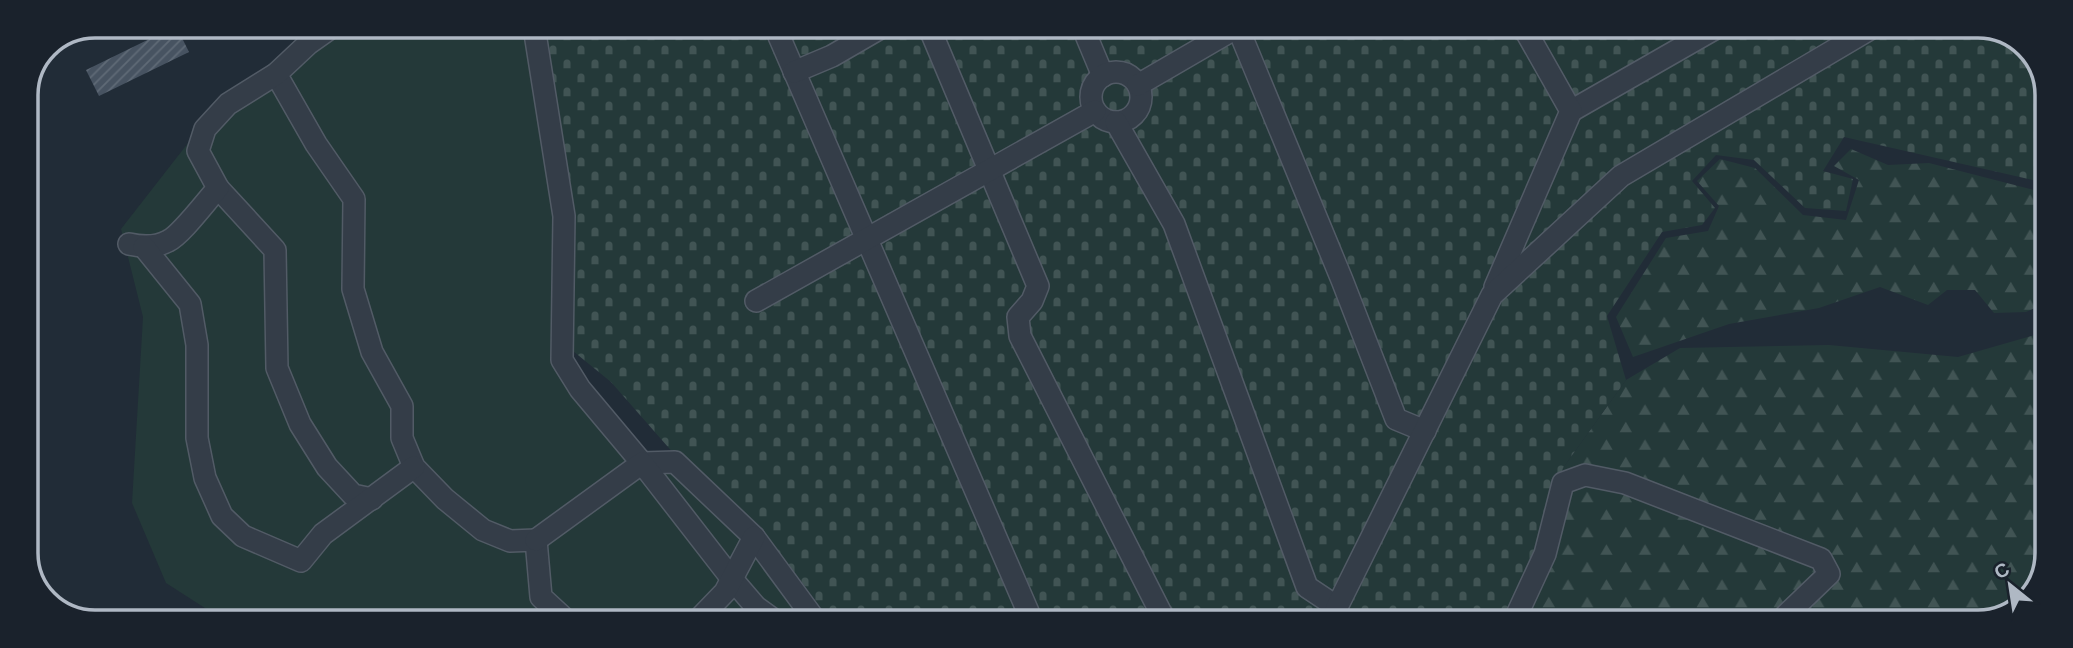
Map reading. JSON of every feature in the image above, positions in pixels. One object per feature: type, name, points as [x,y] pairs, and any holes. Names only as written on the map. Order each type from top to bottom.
[{"type":"lane","points":[[316,38],[276,74],[228,104],[205,129],[198,151],[218,188],[275,250],[277,368],[300,424],[327,467],[353,495],[372,499]]},
{"type":"lane","points":[[536,38],[564,216],[562,360],[580,389],[642,463],[732,579],[761,610]]},
{"type":"lane","points":[[780,38],[1026,610]]},
{"type":"lane","points":[[794,72],[832,56],[863,38]]},
{"type":"lane","points":[[934,38],[1038,286],[1032,300],[1018,317],[1020,336],[1158,610]]},
{"type":"lane","points":[[1088,38],[1103,76]]},
{"type":"lane","points":[[1138,85],[1220,38]]},
{"type":"lane","points":[[1241,38],[1342,280],[1395,419],[1425,431]]},
{"type":"lane","points":[[1530,38],[1571,111]]},
{"type":"lane","points":[[1337,610],[1492,295],[1571,111],[1694,38]]},
{"type":"lane","points":[[1492,295],[1621,176],[1855,38]]},
{"type":"lane","points":[[1118,72],[1126,74],[1138,85],[1140,93],[1137,109],[1132,116],[1116,122],[1108,121],[1095,111],[1091,95],[1097,81],[1103,76],[1118,72]]},
{"type":"lane","points":[[276,74],[316,144],[354,200],[354,289],[372,352],[402,406],[402,438],[414,467],[445,499],[483,530],[509,541],[536,540],[642,463],[675,462],[754,537],[809,610]]},
{"type":"lane","points":[[756,301],[1095,111]]},
{"type":"lane","points":[[1116,122],[1174,224],[1307,587],[1331,610]]},
{"type":"lane","points":[[218,188],[169,241],[137,246],[190,304],[197,345],[197,438],[205,478],[222,516],[243,536],[301,561],[323,534],[414,467]]},
{"type":"lane","points":[[1519,610],[1545,554],[1563,483],[1585,475],[1625,483],[1821,559],[1829,574],[1791,610]]},
{"type":"lane","points":[[708,610],[725,593],[754,537]]},
{"type":"lane","points":[[536,540],[541,597],[555,610]]},
{"type":"green space","points":[[307,38],[530,38],[556,218],[555,362],[645,471],[676,472],[746,537],[802,610],[208,610],[166,583],[132,503],[143,317],[121,229],[213,111]]},
{"type":"green space","points":[[544,38],[1977,38],[1992,40],[2009,48],[2023,61],[2033,84],[2034,180],[1844,137],[1823,171],[1853,179],[1846,211],[1805,208],[1754,160],[1716,155],[1692,181],[1715,208],[1702,225],[1662,232],[1607,316],[1626,380],[1563,468],[1537,553],[1514,610],[823,610],[759,525],[675,455],[611,382],[573,351]]},
{"type":"green space","points":[[1851,149],[1888,165],[1929,163],[2034,190],[2034,308],[2026,312],[1994,313],[1975,290],[1947,290],[1928,305],[1880,287],[1819,308],[1729,324],[1633,357],[1616,317],[1666,238],[1708,231],[1719,206],[1697,181],[1720,159],[1755,168],[1803,215],[1846,220],[1859,180],[1834,166]]},
{"type":"green space","points":[[2035,335],[2035,552],[2029,578],[2006,602],[1977,610],[1514,610],[1537,553],[1563,468],[1626,380],[1680,348],[1829,345],[1958,357]]},
{"type":"building","points":[[151,38],[182,38],[189,52],[99,96],[86,70]]}]
